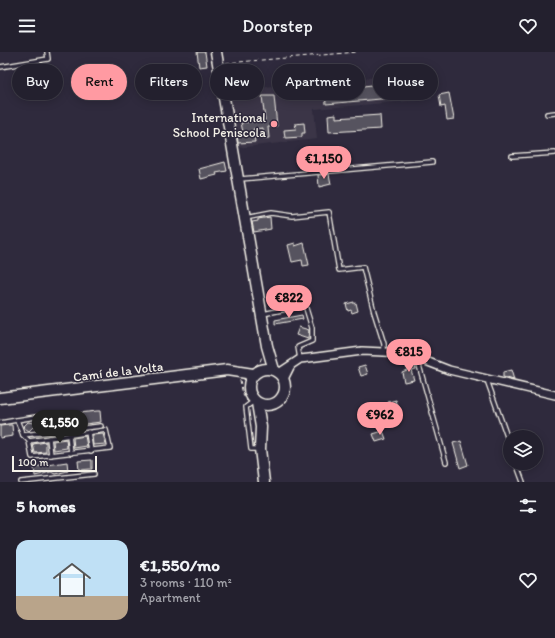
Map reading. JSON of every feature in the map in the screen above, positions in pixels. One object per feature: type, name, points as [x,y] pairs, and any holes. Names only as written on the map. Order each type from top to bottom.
[{"type":"street","points":[[216,52],[218,64]]},
{"type":"street","points":[[224,100],[261,315],[265,350],[265,360],[256,370],[248,383]]},
{"type":"street","points":[[254,403],[264,406],[271,405],[280,400],[285,390],[279,374],[265,350]]},
{"type":"street","points":[[279,374],[300,359],[362,351],[405,353],[449,370],[555,395]]},
{"type":"street","points":[[256,370],[267,368],[279,374]]},
{"type":"street","name":"Camí de la Volta","points":[[0,398],[227,370],[239,372],[256,370]]},
{"type":"street","points":[[239,372],[248,383],[249,393],[254,403],[261,427],[260,449],[264,482]]},
{"type":"street","points":[[261,427],[271,405]]},
{"type":"lane","points":[[0,67],[48,59],[47,52]]},
{"type":"lane","points":[[547,114],[555,113]]},
{"type":"lane","points":[[512,156],[555,153]]},
{"type":"lane","points":[[237,180],[432,162]]},
{"type":"lane","points":[[244,219],[271,213],[292,216],[329,212],[339,270],[363,267],[374,312],[384,344],[384,352]]},
{"type":"lane","points":[[261,315],[305,305],[312,328],[312,341],[298,347],[300,359]]},
{"type":"lane","points":[[416,357],[446,462]]},
{"type":"lane","points":[[489,380],[488,383],[505,430]]},
{"type":"lane","points":[[254,403],[246,407],[250,449],[260,449]]},
{"type":"lane","points":[[0,423],[42,416],[52,422],[54,431]]},
{"type":"lane","points":[[17,420],[23,435],[30,441],[32,457],[110,448],[106,430],[30,441]]},
{"type":"lane","points":[[23,435],[101,426]]},
{"type":"lane","points":[[88,432],[91,451]]},
{"type":"lane","points":[[69,435],[71,453]]},
{"type":"lane","points":[[49,438],[51,455]]},
{"type":"lane","points":[[519,470],[523,482]]},
{"type":"lane","points":[[21,482],[94,474]]},
{"type":"path","points":[[218,64],[358,52]]},
{"type":"path","points":[[256,370],[265,350]]},
{"type":"path","points":[[239,372],[237,376],[241,382],[243,395],[254,403]]},
{"type":"shaded area","points":[[365,78],[373,78],[373,100],[420,100],[314,109],[317,139],[236,148],[229,100],[264,100],[264,87],[272,86],[272,100],[365,100]]},
{"type":"building","points":[[197,52],[205,52],[207,66],[202,67],[202,64],[199,64]]},
{"type":"building","points":[[373,85],[373,100],[326,104],[326,100],[365,100],[365,86]]},
{"type":"building","points":[[449,93],[454,119],[447,120],[445,106],[441,107],[439,95]]},
{"type":"building","points":[[264,96],[272,96],[272,100],[274,100],[277,126],[268,127],[269,138],[263,138],[263,128],[253,129],[255,142],[238,143],[237,133],[243,132],[241,123],[265,120],[262,100],[264,100]]},
{"type":"building","points":[[336,114],[336,118],[380,115],[381,129],[329,132],[328,115]]},
{"type":"building","points":[[304,123],[305,133],[302,133],[302,137],[285,138],[284,130],[296,129],[295,124]]},
{"type":"building","points":[[225,162],[227,171],[216,173],[217,175],[201,179],[199,169]]},
{"type":"building","points":[[329,174],[331,184],[319,187],[318,175]]},
{"type":"building","points":[[270,217],[271,229],[254,232],[252,222],[258,221],[258,219]]},
{"type":"building","points":[[295,243],[295,246],[304,243],[309,265],[303,266],[302,260],[292,262],[288,245]]},
{"type":"building","points":[[354,302],[354,304],[356,303],[358,311],[352,313],[351,310],[348,311],[346,304]]},
{"type":"building","points":[[302,315],[303,319],[275,324],[275,320]]},
{"type":"building","points":[[299,327],[309,330],[308,339],[296,335]]},
{"type":"building","points":[[414,363],[416,369],[411,370],[414,380],[404,382],[402,372],[407,370],[406,364]]},
{"type":"building","points":[[365,365],[368,374],[361,376],[358,367]]},
{"type":"building","points":[[511,370],[514,380],[503,377],[503,372]]},
{"type":"building","points":[[396,400],[399,411],[391,414],[388,402]]},
{"type":"building","points":[[100,411],[101,422],[60,427],[58,416]]},
{"type":"building","points":[[41,419],[46,423],[40,430],[33,427],[29,431],[23,427],[28,422],[33,423],[35,420],[38,422]]},
{"type":"building","points":[[12,425],[13,436],[0,438],[0,426]]},
{"type":"building","points":[[383,431],[386,439],[376,442],[373,434]]},
{"type":"building","points":[[103,434],[106,444],[93,445],[92,435]]},
{"type":"building","points":[[85,436],[87,446],[74,448],[73,438]]},
{"type":"building","points":[[66,439],[67,448],[54,450],[53,441]]},
{"type":"building","points":[[461,441],[468,465],[460,468],[453,443]]},
{"type":"building","points":[[46,442],[46,452],[35,453],[33,444]]},
{"type":"building","points":[[92,460],[92,469],[79,470],[78,461]]},
{"type":"building","points":[[67,462],[68,471],[55,474],[51,472],[35,476],[34,467]]},
{"type":"place","name":"International School Peniscola","points":[[274,124]]}]
